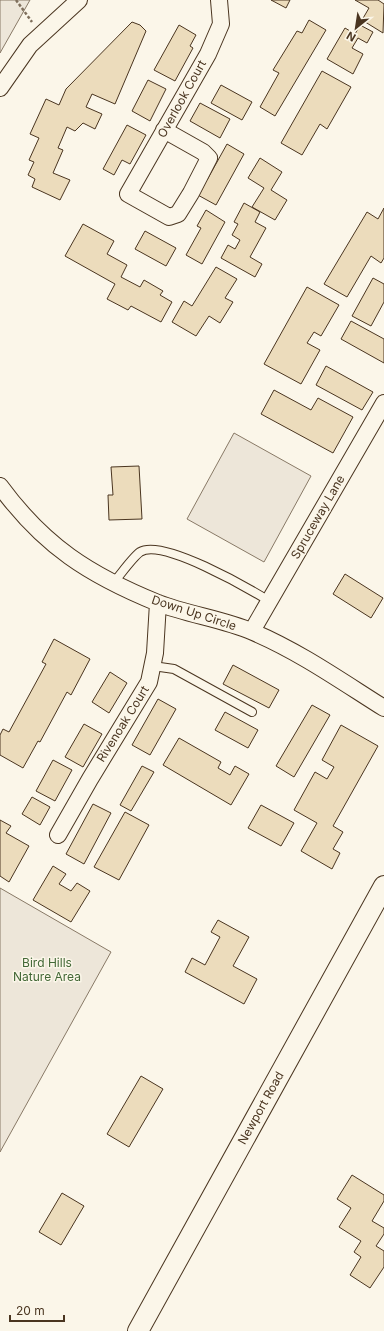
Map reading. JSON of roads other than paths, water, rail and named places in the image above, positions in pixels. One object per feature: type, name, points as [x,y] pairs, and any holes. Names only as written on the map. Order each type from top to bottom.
[{"type":"street","points":[[0,88],[30,45],[79,0]]},
{"type":"street","name":"Overlook Court","points":[[164,130],[203,152],[208,158],[191,193],[178,214],[169,217],[128,194],[164,130],[208,54],[221,24],[219,0]]},
{"type":"street","name":"Spruceway Lane","points":[[252,632],[384,402]]},
{"type":"street","name":"Down Up Circle","points":[[0,486],[18,511],[47,541],[83,568],[158,603],[252,632],[292,650],[384,708]]},
{"type":"street","name":"Rivenoak Court","points":[[58,835],[149,682],[155,653],[158,603]]},
{"type":"street","name":"Newport Road","points":[[138,1331],[384,886]]},
{"type":"lane","points":[[114,582],[141,552],[151,549],[164,551],[201,565],[235,580],[269,601]]},
{"type":"lane","points":[[153,666],[174,669],[252,712]]},
{"type":"park label","name":"Bird Hills Nature Area","points":[[47,970]]}]
